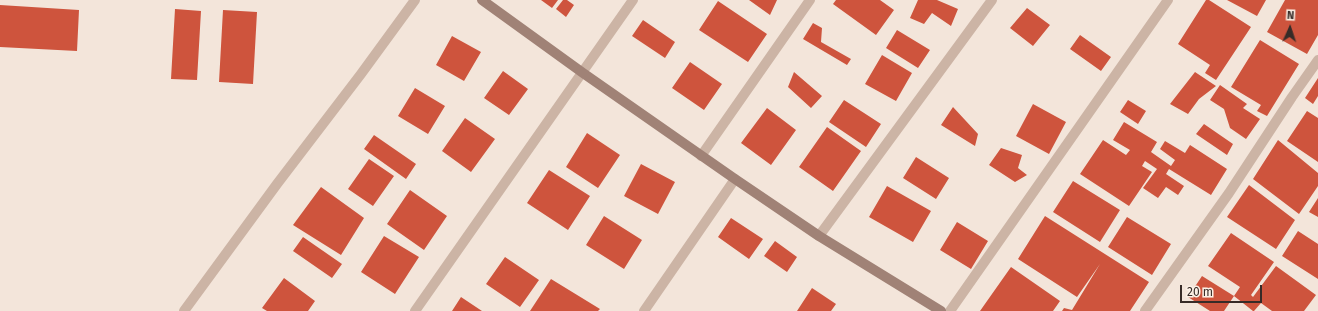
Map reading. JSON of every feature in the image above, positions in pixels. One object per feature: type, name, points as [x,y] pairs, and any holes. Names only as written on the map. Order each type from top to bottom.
[{"type":"street","points":[[184,311],[415,0]]},
{"type":"street","points":[[482,0],[701,156],[820,236],[941,311]]},
{"type":"street","points":[[415,311],[633,0]]},
{"type":"street","points":[[701,156],[810,0]]},
{"type":"street","points":[[820,236],[992,0]]},
{"type":"street","points":[[950,311],[1168,0]]},
{"type":"street","points":[[1145,311],[1229,193],[1318,60]]},
{"type":"street","points":[[644,311],[735,179]]},
{"type":"building","points":[[541,0],[558,0],[552,8]]},
{"type":"building","points":[[563,0],[567,0],[574,5],[566,17],[556,9]]},
{"type":"building","points":[[749,0],[777,0],[770,15]]},
{"type":"building","points":[[836,0],[880,0],[894,10],[876,35],[833,4]]},
{"type":"building","points":[[918,0],[937,0],[958,9],[951,26],[932,13],[924,24],[910,18]]},
{"type":"building","points":[[1206,0],[1209,0],[1251,27],[1216,80],[1205,73],[1210,65],[1178,44]]},
{"type":"building","points":[[1227,0],[1266,0],[1257,16]]},
{"type":"building","points":[[1285,0],[1318,0],[1318,35],[1307,54],[1267,32]]},
{"type":"building","points":[[718,1],[767,34],[748,62],[699,30]]},
{"type":"building","points":[[0,5],[79,10],[77,51],[0,47]]},
{"type":"building","points":[[1027,8],[1050,25],[1033,46],[1010,28]]},
{"type":"building","points":[[175,9],[201,11],[197,80],[171,79]]},
{"type":"building","points":[[223,10],[257,12],[253,84],[219,82]]},
{"type":"building","points":[[643,20],[675,42],[665,58],[632,36]]},
{"type":"building","points":[[813,23],[822,28],[821,42],[851,59],[847,65],[803,39]]},
{"type":"building","points":[[897,30],[930,50],[918,68],[886,48]]},
{"type":"building","points":[[1080,35],[1111,57],[1101,71],[1070,49]]},
{"type":"building","points":[[452,36],[481,52],[464,81],[436,65]]},
{"type":"building","points":[[1260,40],[1299,64],[1267,116],[1257,111],[1261,105],[1231,87]]},
{"type":"building","points":[[882,55],[912,73],[896,101],[865,84]]},
{"type":"building","points":[[690,62],[722,84],[704,110],[672,88]]},
{"type":"building","points":[[503,71],[528,89],[509,115],[484,98]]},
{"type":"building","points":[[794,72],[822,96],[811,108],[788,87]]},
{"type":"building","points":[[1195,72],[1216,86],[1199,99],[1188,114],[1170,104]]},
{"type":"building","points":[[1318,78],[1318,96],[1313,104],[1305,98]]},
{"type":"building","points":[[1220,85],[1247,104],[1243,108],[1260,119],[1246,139],[1230,128],[1224,109],[1210,100]]},
{"type":"building","points":[[415,88],[445,106],[428,134],[398,116]]},
{"type":"building","points":[[844,100],[881,124],[866,147],[829,122]]},
{"type":"building","points":[[1128,100],[1146,111],[1138,124],[1120,112]]},
{"type":"building","points":[[1033,104],[1066,122],[1049,154],[1016,136]]},
{"type":"building","points":[[953,107],[978,134],[975,146],[941,125]]},
{"type":"building","points":[[767,108],[796,130],[771,165],[741,143]]},
{"type":"building","points":[[1307,111],[1318,118],[1318,162],[1287,141]]},
{"type":"building","points":[[465,118],[495,139],[471,172],[442,151]]},
{"type":"building","points":[[1124,122],[1157,142],[1151,152],[1171,166],[1175,160],[1160,149],[1165,141],[1185,153],[1190,145],[1227,169],[1211,195],[1169,169],[1166,174],[1184,186],[1178,195],[1166,187],[1158,198],[1143,188],[1157,169],[1145,161],[1142,166],[1152,172],[1129,206],[1080,174],[1103,140],[1126,155],[1130,150],[1113,140]]},
{"type":"building","points":[[1204,124],[1233,144],[1227,155],[1196,134]]},
{"type":"building","points":[[827,127],[861,151],[833,191],[799,167]]},
{"type":"building","points":[[587,133],[620,155],[598,188],[566,167]]},
{"type":"building","points":[[374,135],[416,164],[406,179],[364,149]]},
{"type":"building","points":[[1278,140],[1318,173],[1318,186],[1299,214],[1253,179]]},
{"type":"building","points":[[1001,148],[1022,155],[1018,168],[1027,175],[1015,182],[989,165]]},
{"type":"building","points":[[916,157],[949,178],[936,199],[903,178]]},
{"type":"building","points":[[369,159],[394,176],[373,206],[348,189]]},
{"type":"building","points":[[641,164],[675,182],[658,214],[624,196]]},
{"type":"building","points":[[549,170],[590,196],[568,230],[527,203]]},
{"type":"building","points":[[1073,181],[1120,210],[1100,242],[1053,212]]},
{"type":"building","points":[[1249,185],[1295,220],[1276,249],[1227,217]]},
{"type":"building","points":[[887,186],[931,211],[913,242],[869,217]]},
{"type":"building","points":[[321,187],[364,218],[341,255],[293,225]]},
{"type":"building","points":[[410,190],[447,216],[424,250],[387,224]]},
{"type":"building","points":[[1318,198],[1318,217],[1309,212]]},
{"type":"building","points":[[604,216],[642,240],[624,269],[586,245]]},
{"type":"building","points":[[1045,216],[1149,282],[1130,311],[1062,311],[1064,308],[1072,310],[1100,264],[1077,297],[1018,259]]},
{"type":"building","points":[[1127,217],[1171,244],[1152,275],[1108,247]]},
{"type":"building","points":[[731,218],[763,239],[749,259],[718,237]]},
{"type":"building","points":[[957,222],[988,241],[971,269],[940,250]]},
{"type":"building","points":[[1298,231],[1318,244],[1318,279],[1282,256]]},
{"type":"building","points":[[1231,233],[1274,262],[1251,295],[1253,297],[1276,266],[1316,295],[1304,311],[1272,311],[1261,303],[1253,311],[1234,296],[1240,287],[1208,266]]},
{"type":"building","points":[[384,236],[419,257],[395,294],[361,272]]},
{"type":"building","points":[[303,237],[342,264],[332,278],[293,251]]},
{"type":"building","points":[[775,241],[797,257],[787,272],[764,256]]},
{"type":"building","points":[[505,257],[539,280],[520,307],[486,284]]},
{"type":"building","points":[[1011,267],[1060,301],[1053,311],[980,311]]},
{"type":"building","points":[[1202,276],[1234,296],[1224,311],[1210,311],[1188,297]]},
{"type":"building","points":[[284,278],[315,301],[308,311],[267,311],[262,308]]},
{"type":"building","points":[[551,279],[600,309],[598,311],[530,311]]},
{"type":"building","points":[[812,288],[836,304],[831,311],[797,311]]},
{"type":"building","points":[[461,297],[482,311],[452,311]]}]
